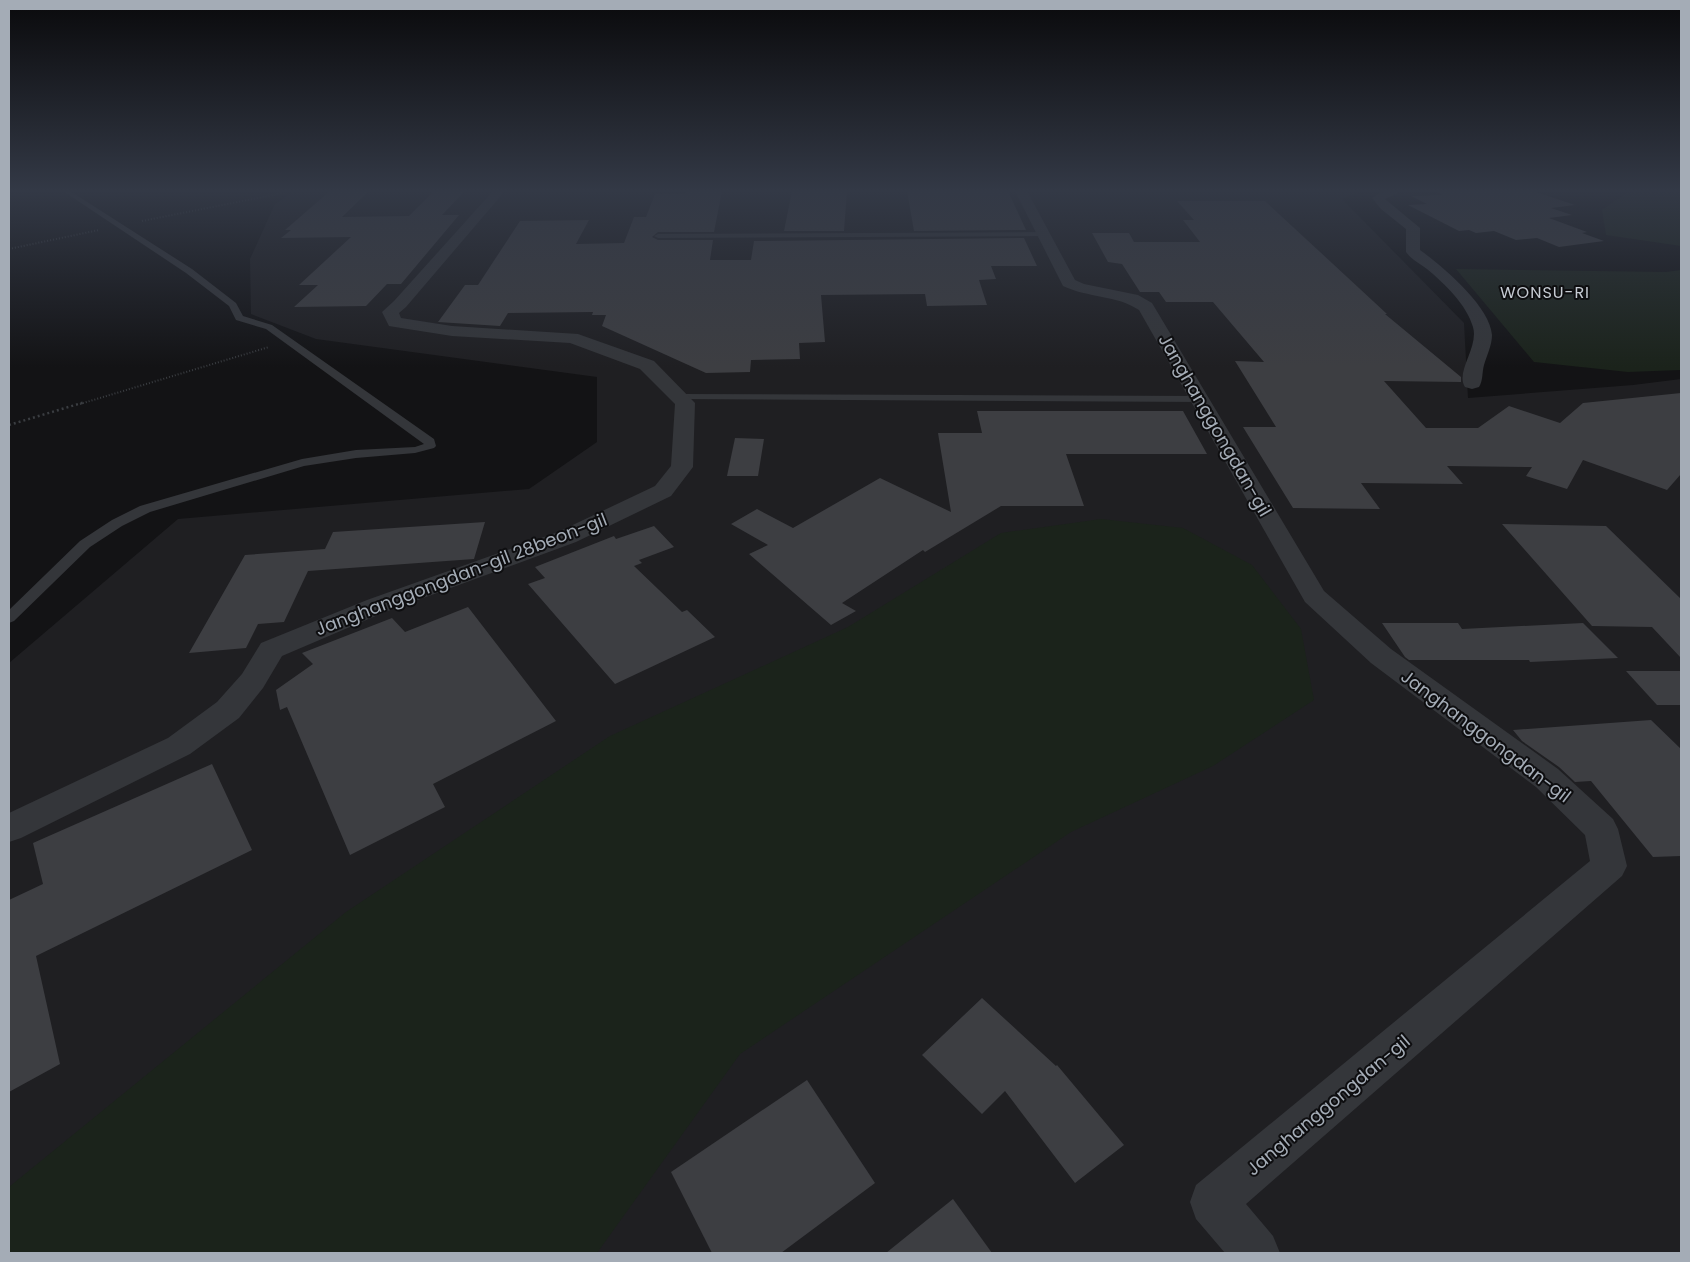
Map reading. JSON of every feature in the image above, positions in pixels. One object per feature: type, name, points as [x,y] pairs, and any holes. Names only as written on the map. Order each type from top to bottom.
[{"type":"street","points":[[447,250],[400,304],[390,312],[395,322],[452,330],[572,338],[647,365],[679,397]]},
{"type":"street","name":"Janghanggongdan-gil","points":[[1052,250],[1069,283],[1080,288],[1132,298],[1146,307],[1314,596],[1381,656],[1547,778],[1602,829],[1609,866],[1213,1202],[1256,1253]]},
{"type":"street","points":[[1413,250],[1413,252],[1439,272],[1479,319],[1484,334],[1480,352],[1471,375],[1472,384]]},
{"type":"street","name":"Janghanggongdan-gil 28beon-gil","points":[[9,828],[179,746],[228,710],[253,681],[271,650],[376,606],[567,537],[663,491],[682,467],[685,403],[679,397]]},
{"type":"lane","points":[[9,618],[85,544],[117,523],[145,509],[302,463],[364,454],[415,450],[430,446],[430,441],[269,327],[239,318],[233,305],[189,271],[157,250]]},
{"type":"lane","points":[[679,397],[1201,399]]},
{"type":"path","points":[[9,425],[289,342]]},
{"type":"shaded area","points":[[254,250],[1392,250],[1464,323],[1468,398],[1633,385],[1681,379],[1681,1253],[9,1253],[9,663],[178,519],[529,489],[597,442],[597,377],[316,339],[251,314],[250,259]]},
{"type":"shaded area","points":[[1456,269],[1666,272],[1681,270],[1681,370],[1628,372],[1534,362]]},
{"type":"shaded area","points":[[1101,519],[1183,528],[1252,565],[1301,629],[1314,700],[1213,766],[1071,832],[740,1054],[597,1253],[9,1253],[9,1187],[346,912],[610,736],[848,627],[1001,533]]},
{"type":"building","points":[[337,250],[430,250],[401,284],[387,284],[366,306],[294,307],[318,285],[299,285]]},
{"type":"building","points":[[501,250],[712,250],[710,260],[751,260],[753,250],[1030,250],[1037,266],[991,266],[996,279],[979,280],[987,305],[927,306],[925,294],[821,295],[825,342],[799,343],[800,359],[751,360],[750,372],[706,373],[602,326],[606,315],[592,315],[593,312],[508,313],[500,326],[438,322],[465,285],[478,285]]},
{"type":"building","points":[[1101,250],[1318,250],[1387,314],[1385,314],[1461,377],[1461,382],[1384,381],[1426,428],[1478,428],[1509,406],[1560,423],[1583,403],[1681,393],[1681,474],[1667,490],[1583,460],[1567,489],[1526,476],[1532,467],[1447,466],[1463,484],[1361,483],[1380,509],[1293,508],[1243,427],[1276,427],[1235,361],[1264,362],[1213,302],[1166,302],[1159,292],[1140,292],[1122,264],[1108,262]]},
{"type":"building","points":[[977,411],[1183,411],[1207,454],[1066,454],[1084,506],[1001,506],[925,552],[923,550],[842,603],[856,611],[831,625],[749,554],[768,545],[731,524],[757,509],[793,528],[880,478],[951,512],[938,433],[982,433]]},
{"type":"building","points":[[735,438],[764,439],[758,476],[727,476]]},
{"type":"building","points":[[485,522],[474,559],[308,571],[284,622],[258,624],[246,648],[189,653],[245,555],[325,549],[333,532]]},
{"type":"building","points":[[1502,524],[1606,526],[1681,599],[1681,658],[1652,627],[1592,626]]},
{"type":"building","points":[[654,526],[674,547],[639,560],[642,563],[634,566],[682,612],[687,610],[715,637],[615,684],[528,584],[545,578],[535,567],[614,536],[616,539]]},
{"type":"building","points":[[468,607],[556,721],[433,784],[445,807],[350,855],[287,707],[280,710],[276,690],[313,664],[302,653],[392,618],[405,632]]},
{"type":"building","points":[[1382,623],[1458,623],[1462,629],[1583,623],[1618,658],[1530,662],[1529,660],[1409,660]]},
{"type":"building","points":[[1626,671],[1681,671],[1681,705],[1657,705]]},
{"type":"building","points":[[1651,720],[1681,749],[1681,856],[1653,857],[1591,781],[1575,782],[1559,767],[1522,741],[1513,730]]},
{"type":"building","points":[[212,764],[252,850],[36,956],[60,1064],[9,1092],[9,900],[43,884],[33,843]]},
{"type":"building","points":[[982,998],[1057,1065],[1124,1145],[1075,1183],[1005,1091],[982,1114],[922,1055]]},
{"type":"building","points":[[807,1080],[875,1183],[781,1253],[712,1253],[671,1172]]},
{"type":"building","points":[[953,1199],[992,1253],[886,1253]]},
{"type":"district","name":"WONSU-RI","points":[[1545,292]]}]
